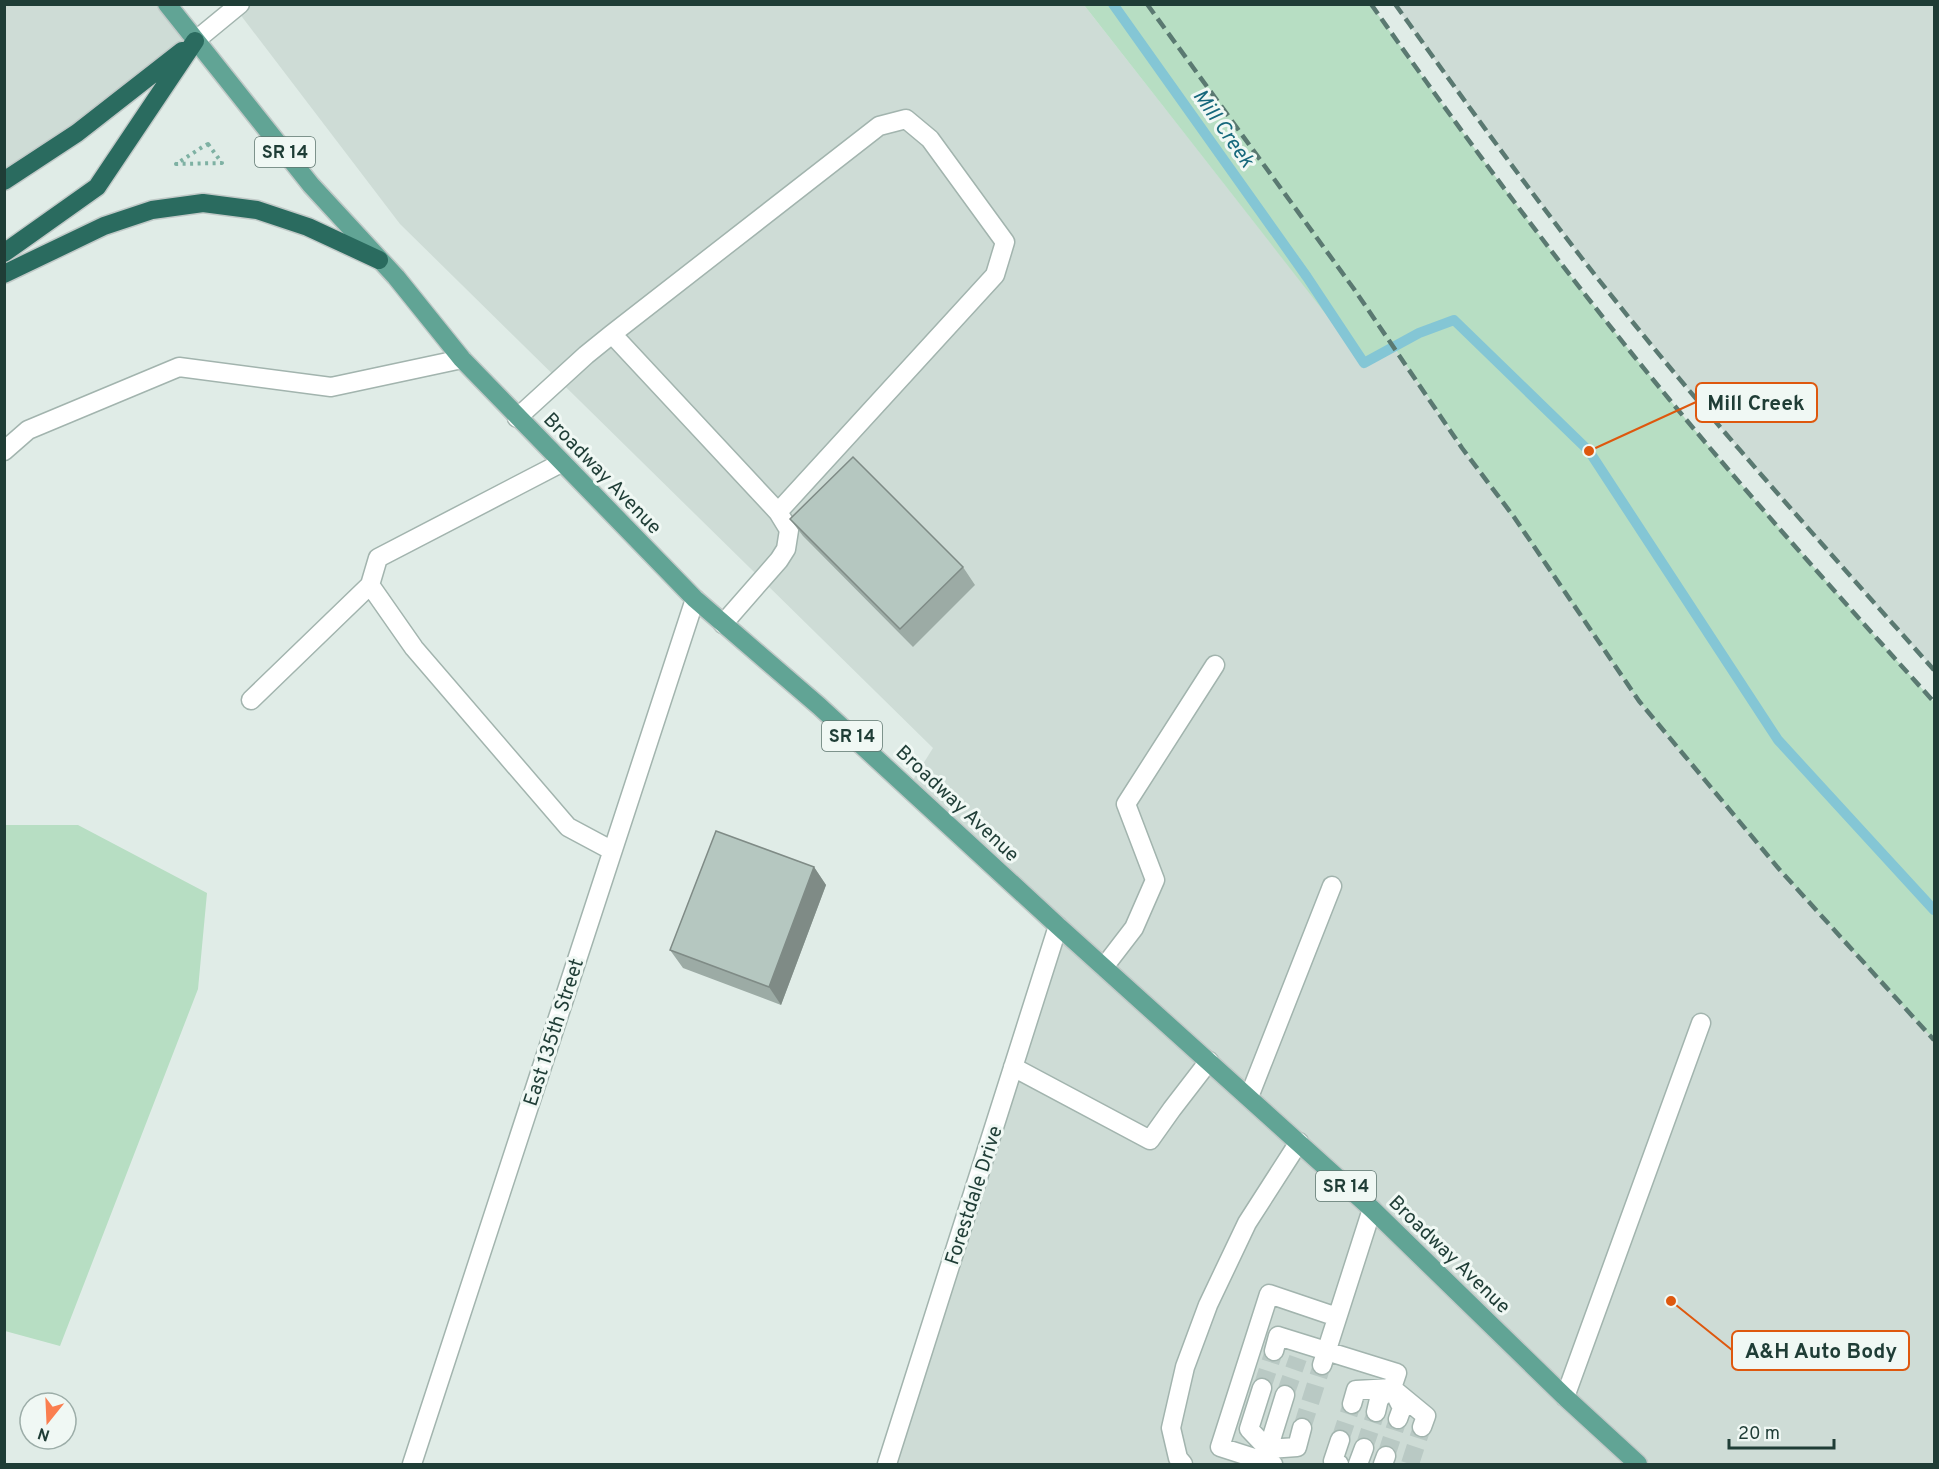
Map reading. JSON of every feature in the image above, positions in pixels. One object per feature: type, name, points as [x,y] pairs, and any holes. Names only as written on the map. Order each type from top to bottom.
[{"type":"highway","points":[[4,181],[77,133],[195,41]]},
{"type":"highway","points":[[4,253],[98,187],[195,41]]},
{"type":"highway","points":[[4,274],[104,226],[152,210],[203,203],[257,210],[308,227],[379,260]]},
{"type":"main road","name":"Broadway Avenue","points":[[167,4],[311,185],[396,277],[462,359],[695,599],[819,706],[1058,926],[1372,1209],[1628,1461]]},
{"type":"street","points":[[195,41],[240,4]]},
{"type":"street","points":[[518,418],[586,355],[879,126],[906,119],[930,139],[1005,242],[995,275],[778,512]]},
{"type":"street","points":[[612,334],[778,512],[789,530],[786,549],[779,560],[723,624]]},
{"type":"street","points":[[4,451],[28,430],[179,367],[331,387],[462,359]]},
{"type":"street","points":[[251,700],[370,585],[378,558],[561,463]]},
{"type":"street","points":[[370,585],[414,648],[568,827],[612,850]]},
{"type":"street","name":"East 135th Street","points":[[412,1464],[695,599]]},
{"type":"street","points":[[1104,967],[1134,928],[1155,880],[1126,804],[1215,665]]},
{"type":"street","points":[[1249,1097],[1332,886]]},
{"type":"street","name":"Forestdale Drive","points":[[887,1464],[1058,926]]},
{"type":"street","points":[[1564,1397],[1701,1023]]},
{"type":"street","points":[[1013,1067],[1150,1140],[1209,1061]]},
{"type":"street","points":[[1183,1464],[1178,1458],[1171,1428],[1189,1356],[1208,1305],[1247,1223],[1299,1142]]},
{"type":"street","points":[[1324,1358],[1372,1209]]},
{"type":"street","points":[[1302,1428],[1297,1446],[1268,1458],[1220,1447],[1269,1294],[1337,1317]]},
{"type":"street","points":[[1274,1351],[1278,1336],[1300,1351],[1397,1373],[1392,1388],[1379,1400],[1376,1412]]},
{"type":"street","points":[[1262,1388],[1249,1429],[1268,1458]]},
{"type":"street","points":[[1392,1388],[1402,1408],[1398,1419]]},
{"type":"street","points":[[1352,1404],[1356,1390],[1392,1388],[1426,1416],[1422,1427]]},
{"type":"street","points":[[1268,1458],[1285,1395]]},
{"type":"street","points":[[1339,1464],[1333,1461],[1340,1440]]},
{"type":"path","points":[[208,144],[222,163],[211,164],[176,164],[208,144]]},
{"type":"shaded area","points":[[5,5],[167,5],[195,41],[5,181]]},
{"type":"shaded area","points":[[233,5],[1084,5],[1364,362],[1393,346],[1462,448],[1514,517],[1639,701],[1779,869],[1934,1040],[1934,1464],[896,1464],[1058,926],[908,788],[933,748],[400,224]]},
{"type":"shaded area","points":[[1395,5],[1934,5],[1934,669],[1811,533],[1695,397],[1582,258]]},
{"type":"green space","points":[[1084,5],[1371,5],[1516,205],[1630,351],[1734,476],[1934,702],[1934,1040],[1779,869],[1639,701],[1393,346],[1364,363]]},
{"type":"green space","points":[[4,825],[78,825],[207,893],[198,989],[60,1346],[5,1331]]},
{"type":"building","points":[[853,457],[963,567],[900,629],[790,519]]},
{"type":"building","points":[[716,831],[814,867],[769,987],[670,950]]},
{"type":"waterway","name":"Mill Creek","points":[[1113,4],[1307,277],[1364,363],[1419,333],[1454,320],[1589,451],[1778,740],[1934,910]]},
{"type":"tunnel","points":[[1262,1388],[1274,1351]]},
{"type":"tunnel","points":[[1285,1395],[1298,1358]]},
{"type":"tunnel","points":[[1302,1428],[1322,1365]]},
{"type":"tunnel","points":[[1340,1440],[1352,1404]]},
{"type":"tunnel","points":[[1364,1448],[1376,1412]]},
{"type":"tunnel","points":[[1386,1456],[1398,1419]]},
{"type":"tunnel","points":[[1410,1464],[1422,1427]]},
{"type":"railway","points":[[1147,4],[1354,289],[1462,448],[1514,517],[1639,701],[1779,869],[1934,1040]]},
{"type":"railway","points":[[1371,4],[1516,204],[1630,351],[1701,438],[1934,702]]},
{"type":"railway","points":[[1395,4],[1534,194],[1623,310],[1754,466],[1934,670]]},
{"type":"place","name":"Mill Creek","points":[[1589,451]]},
{"type":"place","name":"A&H Auto Body","points":[[1671,1301]]}]
